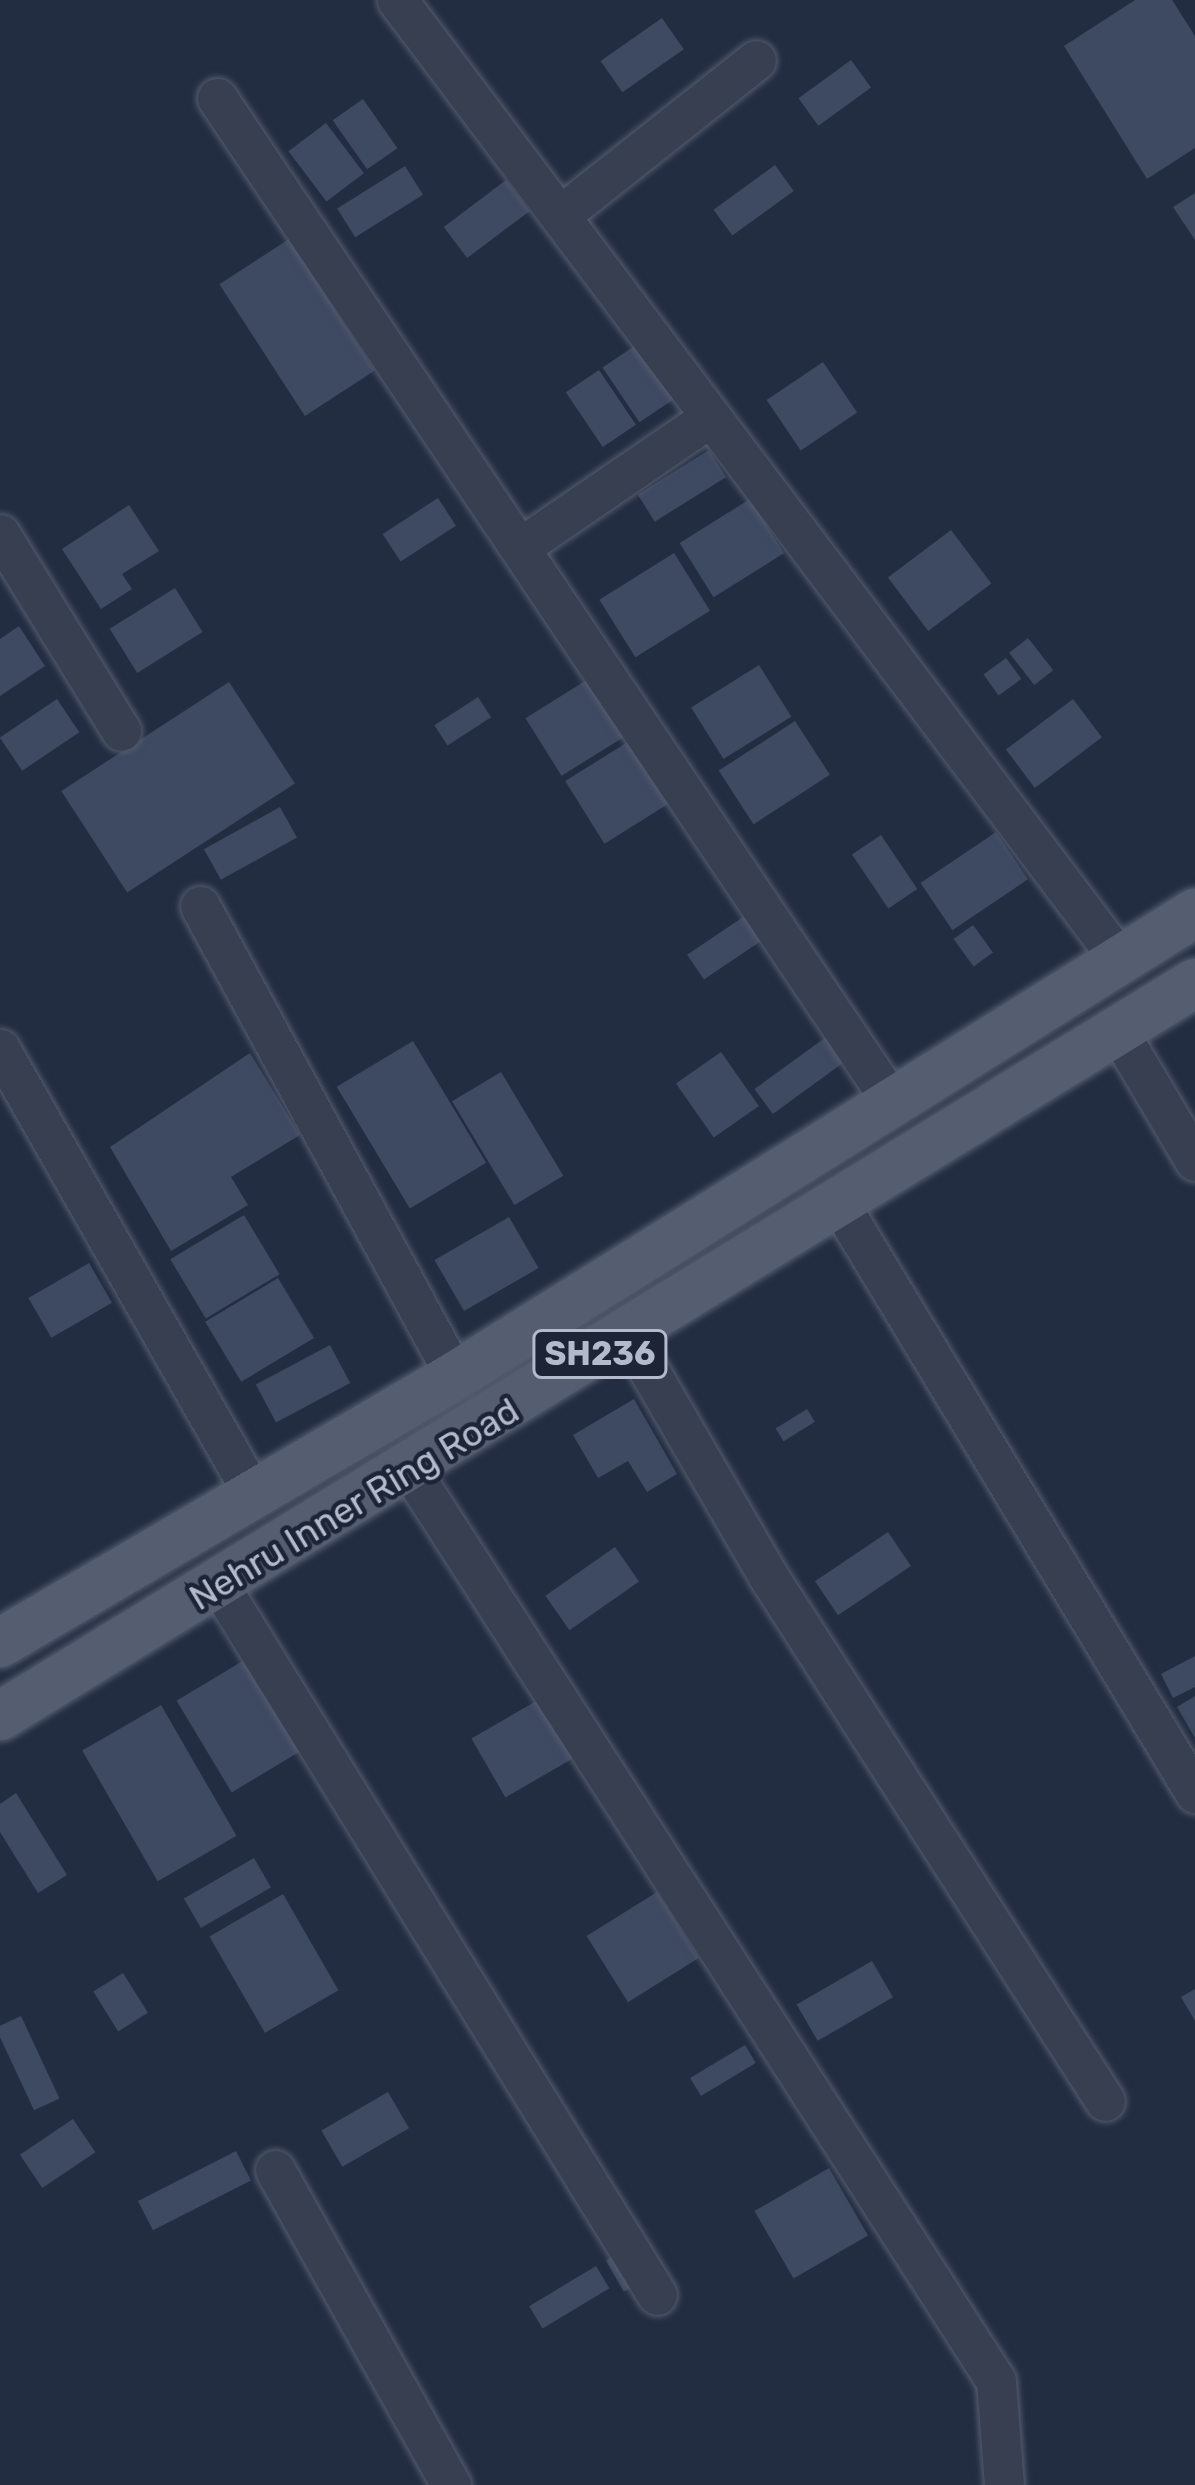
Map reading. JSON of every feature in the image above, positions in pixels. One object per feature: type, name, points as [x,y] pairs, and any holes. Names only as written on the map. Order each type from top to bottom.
[{"type":"main road","name":"SH236","points":[[0,1643],[455,1376],[1195,913]]},
{"type":"main road","name":"Nehru Inner Ring Road","points":[[0,1716],[629,1336],[1195,983]]},
{"type":"street","points":[[397,0],[563,213],[709,418],[1120,960]]},
{"type":"street","points":[[563,213],[756,60]]},
{"type":"street","points":[[217,98],[892,1102]]},
{"type":"street","points":[[522,546],[709,418]]},
{"type":"street","points":[[0,534],[121,731]]},
{"type":"street","points":[[200,906],[455,1376]]},
{"type":"street","points":[[1118,1031],[1195,1161]]},
{"type":"street","points":[[0,1048],[253,1494]]},
{"type":"street","points":[[839,1204],[1195,1793]]},
{"type":"street","points":[[629,1336],[770,1579],[1106,2101]]},
{"type":"street","points":[[410,1470],[996,2381],[1004,2485]]},
{"type":"street","points":[[219,1585],[657,2295]]},
{"type":"street","points":[[275,2170],[451,2485]]},
{"type":"building","points":[[1135,0],[1172,0],[1195,36],[1195,148],[1147,179],[1064,46]]},
{"type":"building","points":[[662,18],[684,49],[622,92],[601,61]]},
{"type":"building","points":[[851,60],[871,88],[818,126],[798,98]]},
{"type":"building","points":[[363,99],[397,148],[367,169],[333,120]]},
{"type":"building","points":[[326,123],[364,173],[326,202],[288,151]]},
{"type":"building","points":[[775,165],[794,191],[732,236],[714,210]]},
{"type":"building","points":[[405,166],[423,195],[355,237],[337,208]]},
{"type":"building","points":[[506,180],[529,211],[467,258],[444,227]]},
{"type":"building","points":[[1195,193],[1195,240],[1173,207]]},
{"type":"building","points":[[289,239],[375,371],[305,416],[219,284]]},
{"type":"building","points":[[639,343],[676,398],[639,422],[603,368]]},
{"type":"building","points":[[823,362],[857,413],[801,451],[767,400]]},
{"type":"building","points":[[599,370],[636,425],[603,447],[566,392]]},
{"type":"building","points":[[709,450],[726,477],[655,522],[638,495]]},
{"type":"building","points":[[438,498],[456,526],[401,562],[383,534]]},
{"type":"building","points":[[750,499],[784,553],[714,597],[680,543]]},
{"type":"building","points":[[129,505],[159,551],[122,574],[132,589],[101,609],[62,549]]},
{"type":"building","points":[[951,530],[991,584],[928,631],[888,578]]},
{"type":"building","points":[[674,553],[710,611],[635,657],[599,600]]},
{"type":"building","points":[[175,588],[203,632],[137,673],[110,629]]},
{"type":"building","points":[[19,626],[45,666],[0,696],[0,639]]},
{"type":"building","points":[[1028,638],[1053,670],[1034,685],[1009,653]]},
{"type":"building","points":[[1006,658],[1021,679],[999,695],[983,674]]},
{"type":"building","points":[[759,665],[791,717],[723,759],[691,707]]},
{"type":"building","points":[[601,671],[637,729],[562,776],[526,718]]},
{"type":"building","points":[[229,682],[295,783],[127,892],[61,791]]},
{"type":"building","points":[[478,697],[491,717],[447,745],[434,725]]},
{"type":"building","points":[[57,699],[79,732],[22,771],[0,737]]},
{"type":"building","points":[[1073,699],[1102,737],[1035,788],[1006,750]]},
{"type":"building","points":[[795,721],[830,775],[754,824],[719,771]]},
{"type":"building","points":[[639,735],[678,798],[604,844],[565,781]]},
{"type":"building","points":[[280,807],[297,838],[221,880],[204,849]]},
{"type":"building","points":[[996,832],[1028,879],[952,930],[921,883]]},
{"type":"building","points":[[881,835],[917,889],[888,908],[852,855]]},
{"type":"building","points":[[746,915],[763,940],[704,980],[687,955]]},
{"type":"building","points":[[973,925],[993,953],[974,967],[954,939]]},
{"type":"building","points":[[833,1032],[851,1057],[773,1114],[755,1089]]},
{"type":"building","points":[[413,1041],[486,1163],[410,1209],[337,1087]]},
{"type":"building","points":[[721,1052],[759,1106],[714,1138],[676,1084]]},
{"type":"building","points":[[250,1053],[300,1135],[231,1177],[248,1205],[171,1251],[110,1147]]},
{"type":"building","points":[[501,1072],[563,1176],[514,1205],[452,1101]]},
{"type":"building","points":[[244,1215],[280,1274],[206,1318],[170,1259]]},
{"type":"building","points":[[509,1217],[538,1268],[464,1311],[435,1260]]},
{"type":"building","points":[[89,1263],[112,1303],[51,1338],[28,1298]]},
{"type":"building","points":[[278,1278],[314,1338],[241,1382],[205,1322]]},
{"type":"building","points":[[330,1345],[350,1383],[276,1422],[256,1384]]},
{"type":"building","points":[[634,1399],[677,1474],[647,1492],[628,1461],[598,1478],[573,1435]]},
{"type":"building","points":[[807,1409],[815,1422],[784,1441],[776,1429]]},
{"type":"building","points":[[888,1532],[911,1566],[838,1615],[815,1581]]},
{"type":"building","points":[[615,1547],[639,1581],[569,1630],[545,1596]]},
{"type":"building","points":[[1195,1656],[1195,1687],[1173,1698],[1161,1674]]},
{"type":"building","points":[[246,1659],[301,1751],[232,1792],[177,1701]]},
{"type":"building","points":[[545,1696],[579,1755],[505,1797],[471,1738]]},
{"type":"building","points":[[1195,1696],[1195,1738],[1177,1707]]},
{"type":"building","points":[[161,1705],[236,1836],[158,1881],[82,1750]]},
{"type":"building","points":[[16,1793],[67,1875],[38,1893],[0,1832],[0,1804]]},
{"type":"building","points":[[254,1858],[271,1887],[201,1928],[184,1898]]},
{"type":"building","points":[[657,1892],[698,1958],[628,2002],[587,1936]]},
{"type":"building","points":[[283,1894],[338,1990],[265,2033],[209,1936]]},
{"type":"building","points":[[872,1961],[893,1997],[818,2041],[797,2005]]},
{"type":"building","points":[[123,1973],[148,2013],[118,2031],[93,1992]]},
{"type":"building","points":[[1195,1989],[1195,2021],[1181,1997]]},
{"type":"building","points":[[21,2016],[59,2098],[34,2110],[0,2037],[0,2026]]},
{"type":"building","points":[[745,2045],[756,2063],[701,2096],[690,2078]]},
{"type":"building","points":[[388,2092],[409,2128],[342,2167],[321,2130]]},
{"type":"building","points":[[73,2119],[95,2152],[42,2188],[20,2155]]},
{"type":"building","points":[[236,2151],[251,2180],[153,2230],[138,2201]]},
{"type":"building","points":[[829,2168],[868,2236],[794,2279],[755,2211]]},
{"type":"building","points":[[624,2250],[642,2281],[624,2292],[606,2260]]},
{"type":"building","points":[[596,2266],[609,2288],[543,2328],[529,2306]]}]
